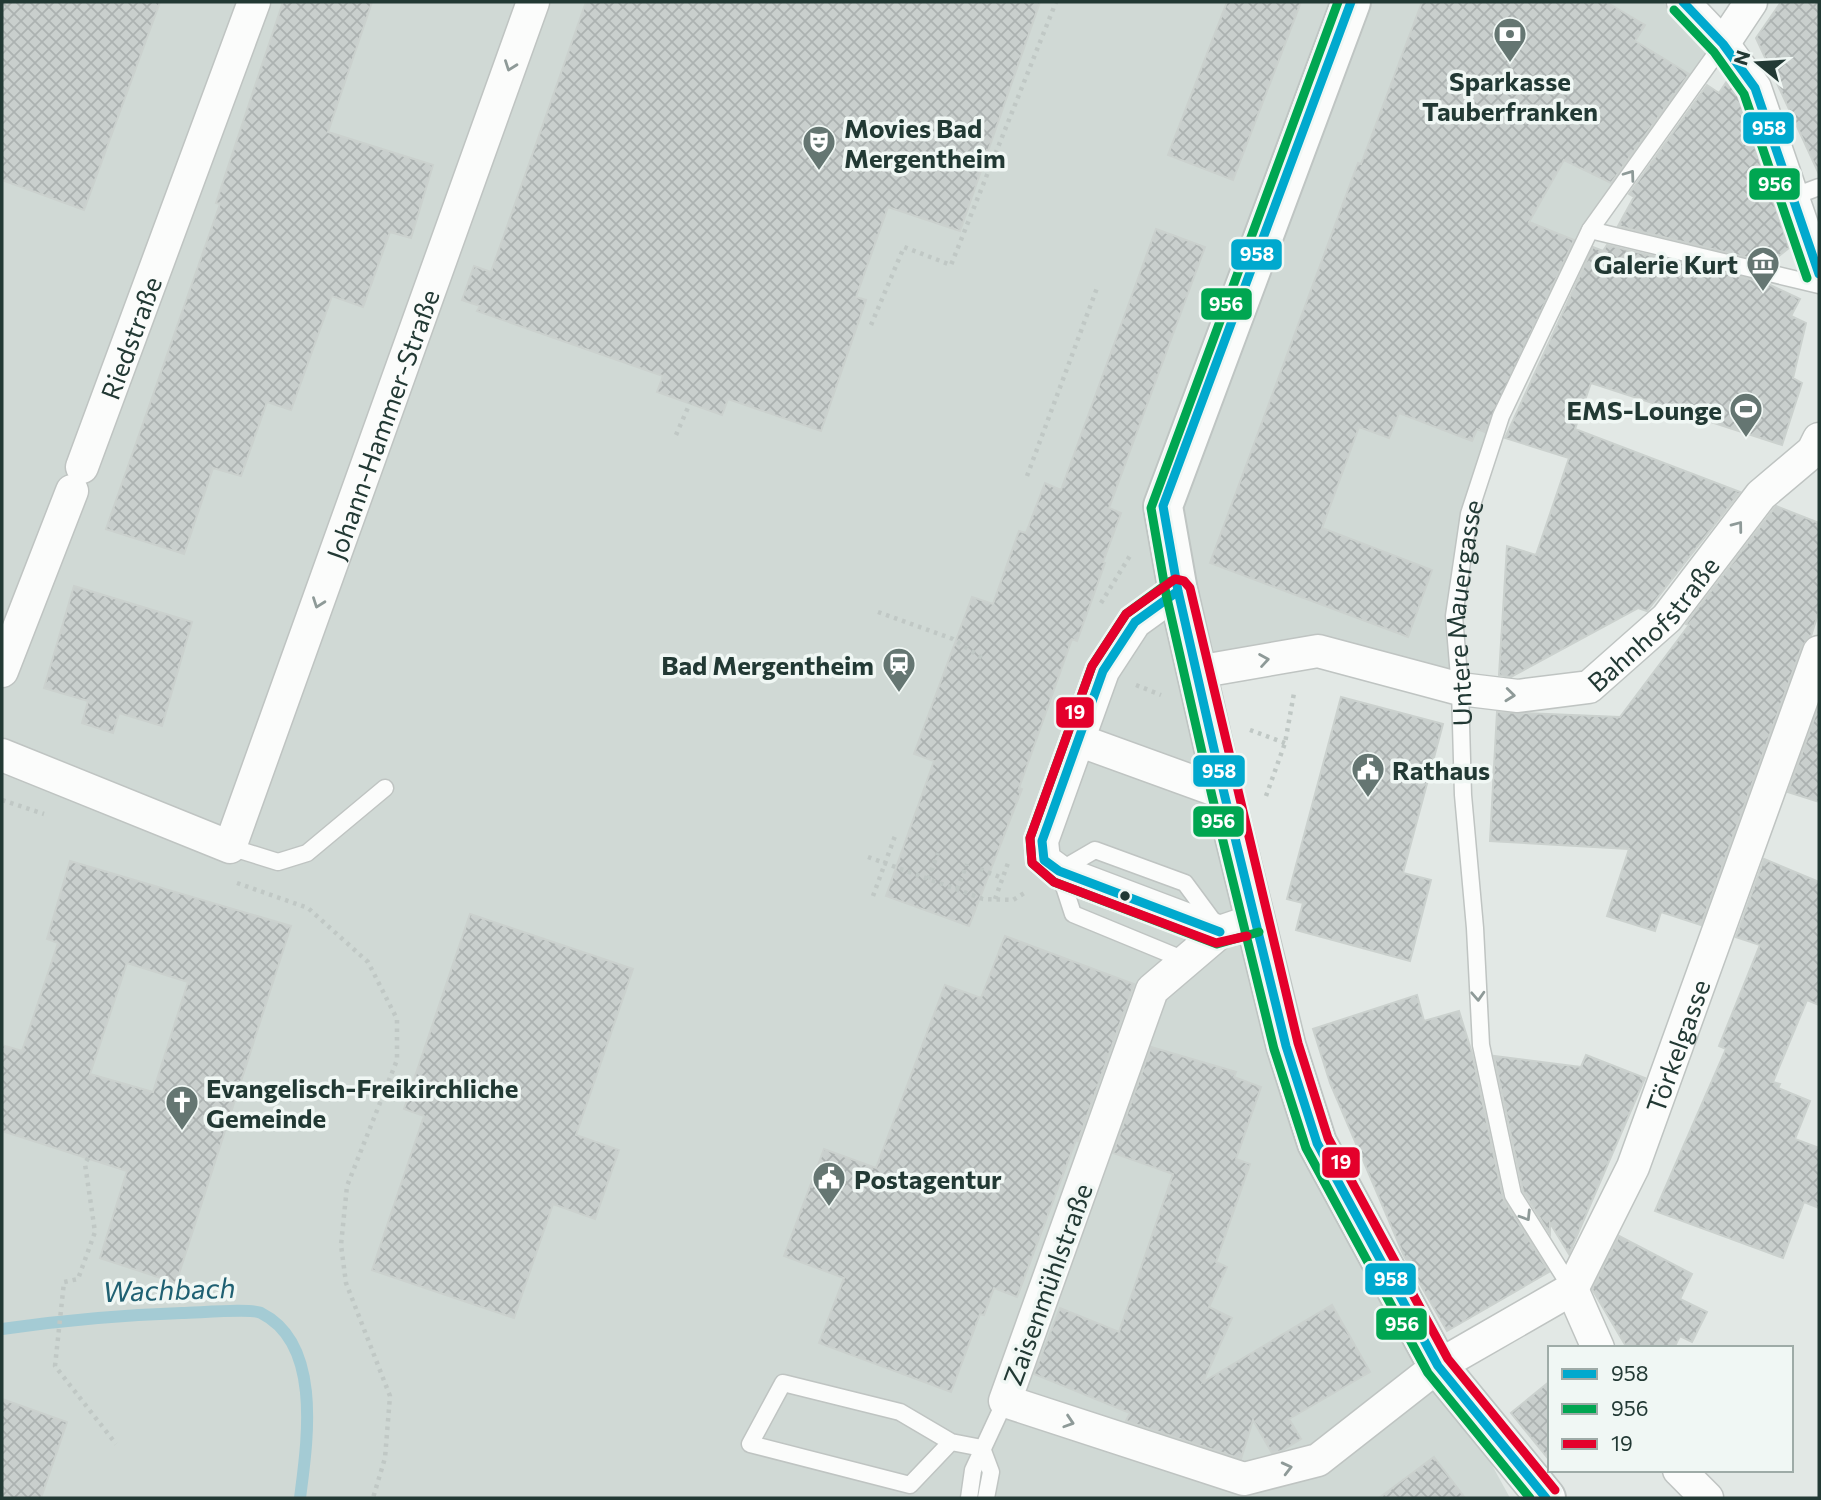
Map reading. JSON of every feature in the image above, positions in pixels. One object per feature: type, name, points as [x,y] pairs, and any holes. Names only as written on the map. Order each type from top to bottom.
[{"type":"street","name":"Riedstraße","points":[[2,671],[10,625],[77,479],[254,2]]},
{"type":"street","name":"Johann-Hammer-Straße","points":[[230,848],[533,2]]},
{"type":"street","points":[[1351,2],[1163,506],[1178,591],[1224,793],[1238,926],[1286,1046],[1317,1143],[1438,1366],[1546,1498]]},
{"type":"street","points":[[1683,2],[1723,44],[1755,88],[1807,191],[1819,274]]},
{"type":"street","points":[[1723,44],[1751,2]]},
{"type":"street","name":"Bahnhofstraße","points":[[1196,671],[1318,651],[1461,688],[1518,696],[1590,687],[1667,618],[1761,495],[1817,448]]},
{"type":"street","points":[[1178,591],[1135,622],[1103,671],[1042,841],[1044,860],[1059,871],[1238,926]]},
{"type":"street","name":"Törkelgasse","points":[[1572,1289],[1633,1167],[1819,652]]},
{"type":"street","points":[[1078,740],[1224,793]]},
{"type":"street","points":[[2,755],[230,848]]},
{"type":"street","name":"Zaisenmühlstraße","points":[[1238,926],[1186,961],[1152,990],[1004,1401],[1244,1479],[1318,1460],[1438,1366]]},
{"type":"street","points":[[1438,1366],[1572,1289]]},
{"type":"street","name":"Untere Mauergasse","points":[[1572,1289],[1597,1346]]},
{"type":"street","points":[[1681,1472],[1707,1498]]},
{"type":"lane","name":"Untere Mauergasse","points":[[1572,1289],[1513,1195],[1481,1045],[1482,927],[1463,795],[1461,688],[1454,616],[1469,514],[1501,416],[1590,230],[1723,44]]},
{"type":"lane","points":[[1590,230],[1819,285]]},
{"type":"lane","points":[[230,848],[278,862],[307,853],[385,788]]},
{"type":"lane","points":[[1059,871],[1073,914],[1186,961]]},
{"type":"lane","points":[[951,1442],[910,1485],[750,1444],[783,1383],[900,1412],[951,1442],[982,1448]]},
{"type":"lane","points":[[968,1498],[973,1470],[1004,1401]]},
{"type":"lane","points":[[982,1448],[991,1472],[986,1498]]},
{"type":"path","points":[[871,325],[904,247],[951,265],[1056,2]]},
{"type":"path","points":[[1027,476],[1097,288]]},
{"type":"path","points":[[676,435],[690,403]]},
{"type":"path","points":[[1096,614],[1107,590],[1163,506]]},
{"type":"path","points":[[878,612],[953,639],[982,657]]},
{"type":"path","points":[[1250,730],[1284,743],[1301,654]]},
{"type":"path","points":[[1146,688],[1168,698]]},
{"type":"path","points":[[2,800],[49,816]]},
{"type":"path","points":[[873,896],[895,836]]},
{"type":"path","points":[[928,879],[938,853]]},
{"type":"path","points":[[868,857],[983,898]]},
{"type":"path","points":[[957,889],[967,864]]},
{"type":"path","points":[[980,869],[1003,878]]},
{"type":"path","points":[[236,882],[308,908],[368,961],[397,1019],[397,1060],[347,1186],[341,1245],[346,1283],[390,1396],[385,1458],[373,1498]]},
{"type":"path","points":[[88,1158],[85,1164],[95,1232],[78,1279],[64,1282],[55,1366],[116,1444]]},
{"type":"shaded area","points":[[2,2],[1663,2],[1714,55],[1590,230],[1469,514],[1454,616],[1460,689],[1318,651],[1197,671],[1286,1046],[1438,1366],[1510,1498],[2,1498]]},
{"type":"building","points":[[2,2],[160,2],[84,210],[2,180]]},
{"type":"building","points":[[283,2],[372,2],[328,132],[433,165],[411,238],[390,232],[363,307],[332,296],[291,410],[267,402],[241,476],[213,468],[184,554],[106,529],[220,204],[216,203]]},
{"type":"building","points":[[586,2],[1040,2],[960,231],[888,207],[856,297],[866,300],[821,431],[728,399],[722,415],[657,392],[663,376],[477,311],[480,306],[462,300],[474,266],[491,272]]},
{"type":"building","points":[[1227,2],[1301,2],[1233,180],[1168,155]]},
{"type":"building","points":[[1422,2],[1606,2],[1645,25],[1635,41],[1689,74],[1611,183],[1564,160],[1529,222],[1574,240],[1485,432],[1477,429],[1472,441],[1399,413],[1389,438],[1359,427],[1322,528],[1432,570],[1408,637],[1210,563],[1358,163],[1361,164]]},
{"type":"building","points":[[1781,2],[1819,2],[1819,174],[1756,38]]},
{"type":"building","points":[[1727,81],[1737,94],[1789,248],[1770,263],[1618,226],[1634,197],[1629,194],[1707,85],[1719,93]]},
{"type":"building","points":[[1156,229],[1205,247],[1109,508],[1121,513],[1103,562],[1105,563],[1077,641],[1072,639],[1019,788],[1022,789],[969,926],[886,896],[934,761],[914,754],[972,597],[993,604],[1019,531],[1026,533],[1045,483],[1061,490]]},
{"type":"building","points":[[1607,245],[1766,283],[1800,299],[1791,316],[1806,323],[1793,378],[1802,383],[1782,445],[1591,383],[1575,429],[1740,492],[1647,611],[1638,608],[1511,677],[1499,675],[1507,546],[1536,555],[1569,458],[1505,438],[1593,247],[1603,251]]},
{"type":"building","points":[[1776,506],[1819,523],[1819,611],[1811,636],[1802,646],[1701,925],[1661,912],[1655,931],[1607,916],[1629,849],[1490,841],[1497,712],[1620,717],[1689,625],[1686,624]]},
{"type":"building","points":[[74,586],[192,622],[162,726],[119,713],[113,733],[82,723],[88,701],[44,688]]},
{"type":"building","name":"Rathaus","points":[[1341,697],[1443,724],[1403,873],[1431,880],[1410,961],[1296,930],[1303,903],[1287,899]]},
{"type":"building","points":[[1819,705],[1819,802],[1788,792]]},
{"type":"building","points":[[1764,859],[1819,882],[1819,1005],[1807,1000],[1773,1082],[1780,1084],[1778,1088],[1810,1101],[1795,1139],[1819,1148],[1819,1208],[1804,1202],[1783,1258],[1655,1211],[1726,1049],[1719,1046],[1760,945],[1736,937]]},
{"type":"building","points":[[70,861],[291,926],[176,1283],[100,1258],[127,1171],[2,1131],[2,1045],[22,1051],[58,943],[47,939]],"holes":[[[127,963],[188,982],[153,1092],[90,1074]]]},
{"type":"building","points":[[470,914],[633,969],[576,1135],[619,1150],[595,1219],[553,1204],[514,1318],[372,1270],[424,1116],[404,1109]]},
{"type":"building","points":[[1005,936],[1134,984],[1078,1141],[1076,1140],[1017,1297],[994,1288],[984,1315],[980,1314],[951,1392],[819,1343],[844,1278],[784,1256],[824,1149],[876,1168],[945,985],[981,998]]},
{"type":"building","points":[[1417,995],[1424,1021],[1459,1011],[1472,1053],[1503,1198],[1549,1272],[1447,1331],[1404,1256],[1330,1083],[1313,1029]]},
{"type":"building","points":[[1151,1047],[1236,1072],[1234,1077],[1261,1087],[1236,1159],[1250,1164],[1216,1262],[1227,1267],[1209,1307],[1232,1318],[1203,1382],[1332,1305],[1370,1372],[1289,1419],[1301,1439],[1281,1451],[1272,1453],[1253,1420],[1241,1459],[1126,1421],[1130,1413],[1034,1374],[1060,1308],[1119,1332],[1173,1174],[1113,1153]]},
{"type":"building","points":[[1586,1055],[1645,1078],[1569,1254],[1550,1223],[1550,1234],[1523,1191],[1494,1056],[1581,1067]]},
{"type":"building","points":[[1619,1236],[1692,1274],[1680,1299],[1707,1312],[1692,1342],[1680,1336],[1675,1346],[1626,1346],[1592,1289]]},
{"type":"building","points":[[1548,1383],[1548,1459],[1511,1413]]},
{"type":"building","points":[[2,1399],[67,1422],[41,1498],[2,1498]]},
{"type":"building","points":[[1434,1457],[1465,1498],[1379,1498]]},
{"type":"waterway","name":"Wachbach","points":[[2,1329],[136,1315],[236,1311],[261,1313],[281,1328],[294,1347],[302,1371],[307,1423],[300,1498]]},
{"type":"transit line","name":"956","points":[[1338,2],[1151,508],[1166,594],[1212,796],[1274,1049],[1306,1148],[1428,1373],[1530,1498]]},
{"type":"transit line","name":"958","points":[[1351,2],[1163,506],[1178,591],[1224,793],[1286,1046],[1317,1143],[1438,1366],[1546,1498]]},
{"type":"transit line","name":"958","points":[[1683,2],[1723,44],[1755,88],[1819,274]]},
{"type":"transit line","name":"956","points":[[1674,10],[1714,52],[1744,94],[1807,278]]},
{"type":"transit line","name":"19","points":[[1247,936],[1216,943],[1054,882],[1032,863],[1030,838],[1092,666],[1126,614],[1175,579],[1184,581],[1190,588],[1298,1043],[1328,1138],[1448,1359],[1555,1490]]},
{"type":"transit line","name":"956","points":[[1171,581],[1126,614],[1092,666],[1030,838],[1032,863],[1054,882],[1217,944],[1259,932]]},
{"type":"transit line","name":"958","points":[[1178,591],[1135,622],[1103,671],[1042,841],[1044,860],[1059,871],[1220,932]]},
{"type":"place","name":"Sparkasse Tauberfranken","points":[[1510,64]]},
{"type":"place","name":"Movies Bad Mergentheim","points":[[819,172]]},
{"type":"place","name":"Galerie Kurt","points":[[1763,293]]},
{"type":"place","name":"EMS-Lounge","points":[[1746,439]]},
{"type":"place","name":"Bad Mergentheim","points":[[899,694]]},
{"type":"place","name":"Rathaus","points":[[1368,799]]},
{"type":"place","name":"Evangelisch-Freikirchliche Gemeinde","points":[[182,1132]]},
{"type":"place","name":"Postagentur","points":[[829,1208]]}]
